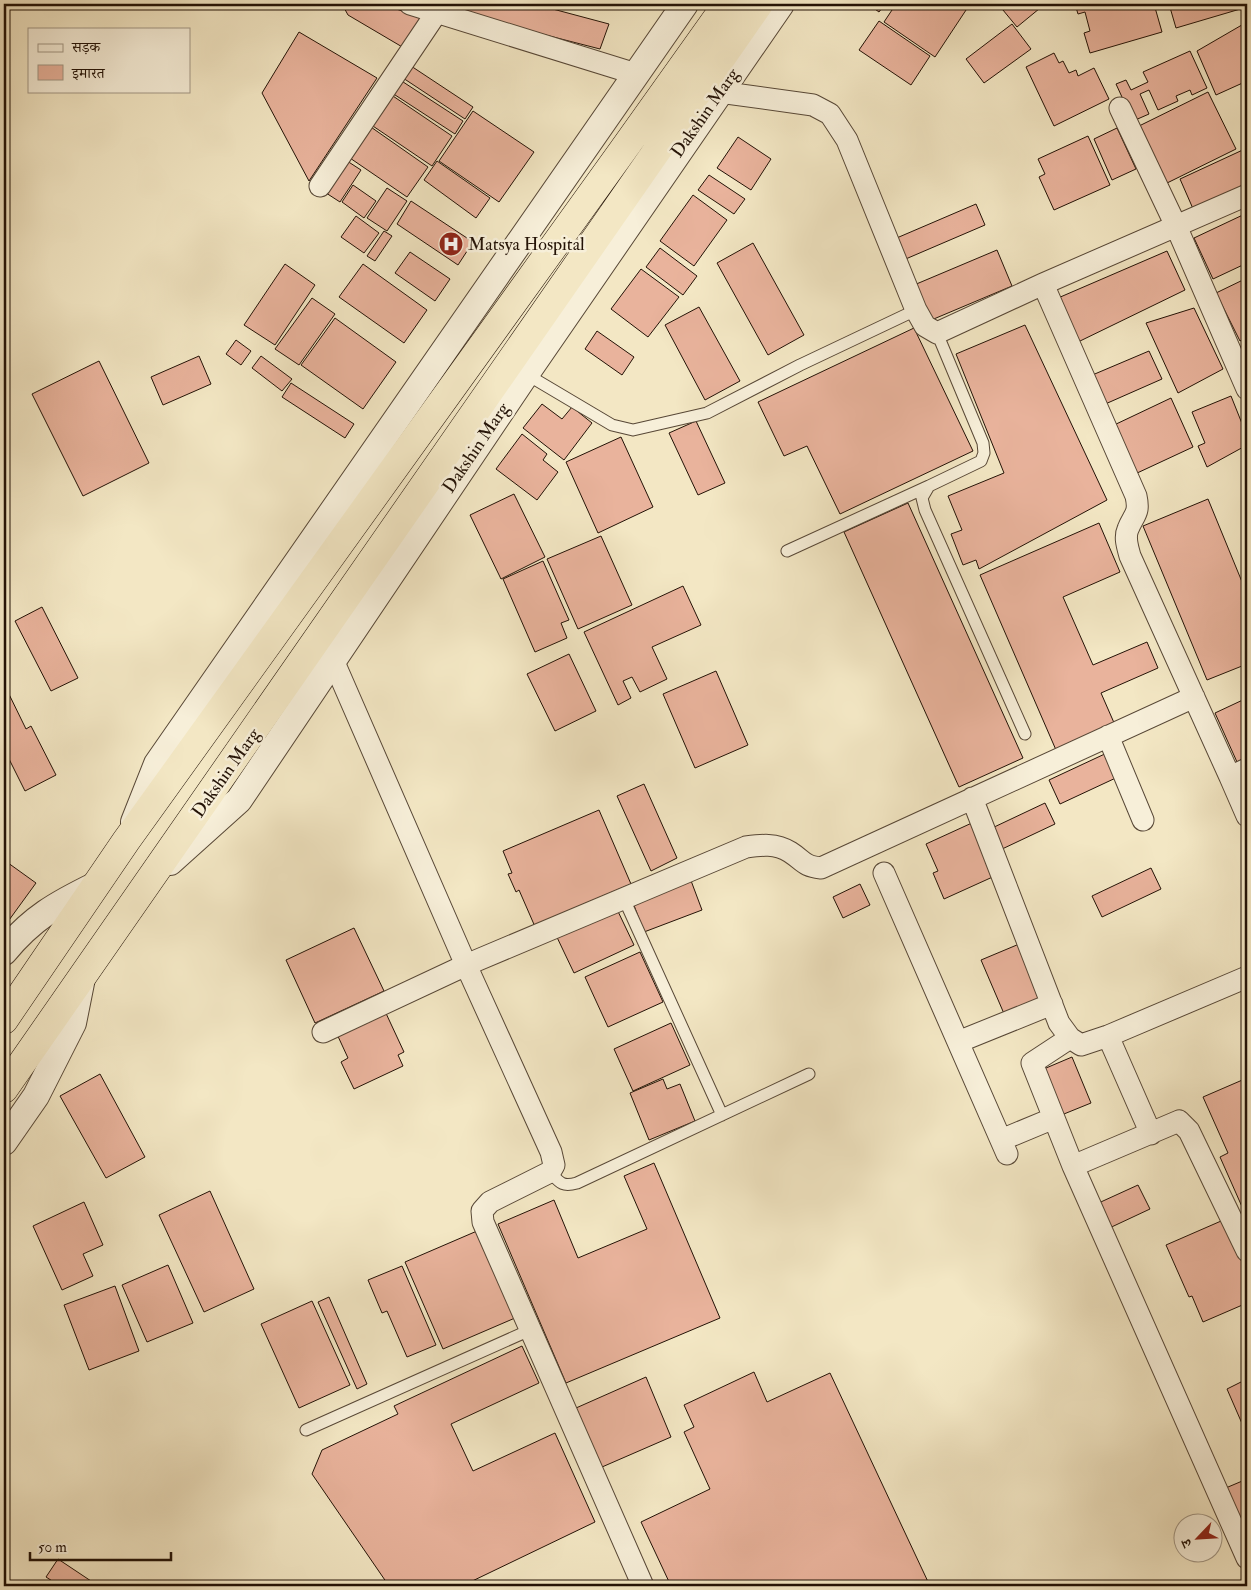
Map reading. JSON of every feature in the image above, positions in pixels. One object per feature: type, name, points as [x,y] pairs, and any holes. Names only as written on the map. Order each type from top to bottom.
[{"type":"highway","points":[[4,1020],[126,841],[727,4]]},
{"type":"highway","name":"Dakshin Marg","points":[[4,1089],[154,876],[647,162],[759,4]]},
{"type":"street","points":[[410,4],[636,74]]},
{"type":"street","points":[[126,841],[157,764],[685,4]]},
{"type":"street","name":"Dakshin Marg","points":[[154,876],[239,800],[526,374],[781,4]]},
{"type":"street","points":[[320,186],[437,12]]},
{"type":"street","points":[[719,92],[813,105],[830,114],[847,140],[916,310],[924,326],[937,333],[1043,284],[1247,196]]},
{"type":"street","points":[[1120,108],[1176,226],[1247,389]]},
{"type":"street","points":[[1043,284],[1136,496],[1138,506],[1136,515],[1127,530],[1126,542],[1130,556],[1194,697],[1238,773],[1247,816]]},
{"type":"street","points":[[334,660],[466,966],[551,1152],[554,1165],[550,1172],[490,1202],[482,1211],[483,1222],[643,1586]]},
{"type":"street","points":[[323,1032],[466,966],[746,846],[768,844],[788,851],[809,867],[821,868],[1194,697]]},
{"type":"street","points":[[1108,736],[1143,820]]},
{"type":"street","points":[[972,798],[1059,1023],[1070,1038],[1081,1045],[1108,1036],[1247,977]]},
{"type":"street","points":[[884,873],[1004,1147],[1054,1118]]},
{"type":"street","points":[[4,952],[20,932],[44,914],[96,885]]},
{"type":"street","points":[[4,1142],[36,1096],[73,1023],[82,978]]},
{"type":"street","points":[[958,1042],[1052,1004]]},
{"type":"street","points":[[1108,1036],[1151,1134]]},
{"type":"street","points":[[1070,1038],[1032,1063],[1073,1166],[1247,1558]]},
{"type":"street","points":[[1073,1166],[1179,1121],[1189,1131],[1247,1251]]},
{"type":"lane","points":[[526,374],[612,425],[633,430],[708,413],[800,365],[916,310]]},
{"type":"lane","points":[[787,551],[981,461],[984,453],[983,443],[937,333]]},
{"type":"lane","points":[[929,486],[922,498],[927,517],[1025,734]]},
{"type":"lane","points":[[624,899],[722,1115]]},
{"type":"lane","points":[[550,1172],[560,1183],[567,1186],[577,1183],[809,1074]]},
{"type":"lane","points":[[306,1430],[530,1330]]},
{"type":"building","points":[[342,4],[380,4],[422,17],[404,48],[348,15]]},
{"type":"building","points":[[425,4],[534,4],[609,24],[600,49]]},
{"type":"building","points":[[868,4],[885,4],[879,12]]},
{"type":"building","points":[[896,4],[970,4],[935,57],[884,22]]},
{"type":"building","points":[[998,4],[1045,4],[1017,27]]},
{"type":"building","points":[[1075,4],[1154,4],[1162,32],[1090,53],[1084,33],[1090,31],[1085,12],[1078,14]]},
{"type":"building","points":[[1169,4],[1247,4],[1247,7],[1176,28]]},
{"type":"building","points":[[879,21],[930,56],[911,85],[859,50]]},
{"type":"building","points":[[1247,22],[1247,81],[1216,95],[1197,51]]},
{"type":"building","points":[[1012,24],[1031,49],[984,83],[966,59]]},
{"type":"building","points":[[299,32],[377,78],[309,181],[262,93]]},
{"type":"building","points":[[1190,51],[1207,88],[1192,95],[1190,90],[1176,96],[1178,101],[1158,110],[1149,90],[1140,94],[1149,114],[1133,121],[1116,84],[1126,80],[1131,90],[1148,82],[1143,72]]},
{"type":"building","points":[[1054,53],[1059,63],[1063,61],[1069,73],[1076,70],[1078,76],[1094,68],[1109,99],[1054,126],[1026,67]]},
{"type":"building","points":[[408,64],[473,107],[465,119],[400,76]]},
{"type":"building","points":[[397,78],[463,121],[455,134],[389,91]]},
{"type":"building","points":[[387,92],[452,136],[432,166],[367,122]]},
{"type":"building","points":[[1208,92],[1236,149],[1163,185],[1135,128]]},
{"type":"building","points":[[473,111],[534,152],[499,202],[439,161]]},
{"type":"building","points":[[368,125],[428,167],[407,197],[347,156]]},
{"type":"building","points":[[1117,128],[1136,169],[1112,180],[1094,139]]},
{"type":"building","points":[[1088,136],[1110,185],[1054,210],[1039,177],[1045,174],[1038,159]]},
{"type":"building","points":[[738,137],[771,159],[751,190],[717,168]]},
{"type":"building","points":[[1247,148],[1247,185],[1194,211],[1180,179]]},
{"type":"building","points":[[344,159],[361,170],[340,202],[323,191]]},
{"type":"building","points":[[437,161],[490,198],[476,218],[424,180]]},
{"type":"building","points":[[709,175],[745,199],[734,214],[698,190]]},
{"type":"building","points":[[353,185],[376,201],[364,218],[342,202]]},
{"type":"building","points":[[387,188],[407,201],[387,231],[367,218]]},
{"type":"building","points":[[693,195],[727,220],[694,266],[660,241]]},
{"type":"building","points":[[411,201],[473,242],[458,265],[397,224]]},
{"type":"building","points":[[976,204],[985,225],[901,261],[892,240]]},
{"type":"building","points":[[1247,213],[1247,263],[1213,279],[1194,238]]},
{"type":"building","points":[[356,216],[379,233],[364,253],[341,237]]},
{"type":"building","points":[[384,231],[392,236],[375,261],[367,256]]},
{"type":"building","points":[[753,243],[804,335],[768,355],[717,263]]},
{"type":"building","points":[[660,248],[697,276],[683,295],[646,267]]},
{"type":"building","points":[[997,250],[1012,286],[929,321],[914,285]]},
{"type":"building","points":[[1167,251],[1185,290],[1078,342],[1058,298]]},
{"type":"building","points":[[410,252],[450,279],[435,301],[395,273]]},
{"type":"building","points":[[285,264],[315,285],[275,345],[244,325]]},
{"type":"building","points":[[363,264],[427,310],[404,343],[339,297]]},
{"type":"building","points":[[641,269],[679,297],[648,337],[611,309]]},
{"type":"building","points":[[1247,278],[1247,337],[1240,341],[1216,293]]},
{"type":"building","points":[[312,298],[335,314],[299,365],[275,349]]},
{"type":"building","points":[[699,307],[740,381],[705,400],[665,325]]},
{"type":"building","points":[[1194,308],[1223,369],[1178,393],[1146,323]]},
{"type":"building","points":[[335,318],[396,362],[363,409],[301,365]]},
{"type":"building","points":[[1025,325],[1107,500],[979,569],[976,560],[963,565],[951,534],[962,530],[948,496],[1004,473],[956,354]]},
{"type":"building","points":[[914,328],[973,451],[840,514],[807,446],[784,456],[758,402]]},
{"type":"building","points":[[597,331],[634,357],[622,375],[585,349]]},
{"type":"building","points":[[236,340],[251,351],[241,365],[226,354]]},
{"type":"building","points":[[1149,351],[1162,379],[1103,405],[1090,376]]},
{"type":"building","points":[[199,356],[211,384],[163,405],[151,377]]},
{"type":"building","points":[[261,356],[292,379],[282,391],[252,368]]},
{"type":"building","points":[[99,361],[149,463],[83,496],[32,394]]},
{"type":"building","points":[[291,383],[354,424],[345,438],[282,397]]},
{"type":"building","points":[[1231,396],[1247,436],[1247,445],[1207,467],[1198,446],[1205,443],[1192,412]]},
{"type":"building","points":[[1171,398],[1193,447],[1135,474],[1112,426]]},
{"type":"building","points":[[542,404],[562,419],[572,407],[592,423],[564,460],[523,428]]},
{"type":"building","points":[[696,421],[725,483],[698,495],[669,433]]},
{"type":"building","points":[[522,434],[547,454],[543,460],[558,472],[537,500],[496,469]]},
{"type":"building","points":[[621,437],[653,507],[598,533],[566,462]]},
{"type":"building","points":[[514,494],[545,557],[501,579],[470,515]]},
{"type":"building","points":[[1208,499],[1247,594],[1247,664],[1207,680],[1143,526]]},
{"type":"building","points":[[908,503],[1023,758],[959,787],[844,532]]},
{"type":"building","points":[[1099,523],[1120,572],[1063,597],[1093,665],[1147,642],[1158,668],[1101,693],[1115,725],[1056,750],[980,575]]},
{"type":"building","points":[[601,536],[632,605],[578,629],[547,559]]},
{"type":"building","points":[[543,561],[569,620],[561,623],[567,638],[535,652],[503,579]]},
{"type":"building","points":[[683,586],[701,625],[652,647],[667,679],[640,692],[632,677],[623,681],[631,698],[618,705],[584,632]]},
{"type":"building","points":[[42,607],[78,678],[51,691],[15,621]]},
{"type":"building","points":[[569,654],[596,711],[555,731],[527,674]]},
{"type":"building","points":[[716,671],[748,745],[695,768],[663,694]]},
{"type":"building","points":[[4,684],[26,729],[31,726],[56,775],[25,791],[4,749]]},
{"type":"building","points":[[1247,698],[1247,757],[1237,762],[1215,713]]},
{"type":"building","points":[[1109,752],[1120,776],[1060,804],[1049,780]]},
{"type":"building","points":[[644,784],[677,858],[651,871],[617,796]]},
{"type":"building","points":[[1045,803],[1055,824],[1000,850],[990,829]]},
{"type":"building","points":[[599,810],[631,884],[558,915],[536,929],[519,890],[516,892],[508,874],[512,873],[503,851]]},
{"type":"building","points":[[974,822],[997,875],[944,899],[933,873],[938,871],[926,844]]},
{"type":"building","points":[[4,860],[36,883],[4,927]]},
{"type":"building","points":[[1151,868],[1161,889],[1102,917],[1092,896]]},
{"type":"building","points":[[690,878],[702,910],[644,932],[632,900]]},
{"type":"building","points":[[860,884],[870,905],[843,918],[833,897]]},
{"type":"building","points":[[614,903],[634,945],[574,973],[554,931]]},
{"type":"building","points":[[354,928],[384,991],[315,1023],[286,960]]},
{"type":"building","points":[[1024,942],[1048,999],[1005,1016],[981,960]]},
{"type":"building","points":[[640,952],[663,1002],[608,1027],[585,977]]},
{"type":"building","points":[[384,1009],[404,1052],[398,1055],[403,1066],[354,1089],[341,1062],[348,1058],[336,1032]]},
{"type":"building","points":[[671,1023],[690,1065],[633,1091],[614,1049]]},
{"type":"building","points":[[1072,1057],[1091,1103],[1059,1116],[1039,1071]]},
{"type":"building","points":[[100,1074],[145,1157],[106,1178],[60,1096]]},
{"type":"building","points":[[1247,1078],[1247,1218],[1220,1157],[1228,1153],[1203,1097]]},
{"type":"building","points":[[663,1079],[667,1089],[680,1084],[695,1121],[649,1140],[630,1093]]},
{"type":"building","points":[[654,1163],[720,1318],[566,1383],[498,1224],[554,1200],[578,1258],[647,1229],[624,1176]]},
{"type":"building","points":[[1138,1185],[1150,1209],[1103,1231],[1092,1206]]},
{"type":"building","points":[[210,1191],[254,1289],[204,1312],[159,1215]]},
{"type":"building","points":[[84,1202],[103,1245],[83,1254],[93,1276],[62,1290],[33,1226]]},
{"type":"building","points":[[1228,1218],[1247,1262],[1247,1303],[1203,1322],[1192,1296],[1189,1297],[1166,1245]]},
{"type":"building","points":[[477,1231],[515,1318],[443,1349],[405,1262]]},
{"type":"building","points":[[168,1265],[193,1323],[147,1342],[122,1285]]},
{"type":"building","points":[[402,1266],[436,1345],[407,1357],[387,1311],[382,1313],[368,1280]]},
{"type":"building","points":[[115,1286],[139,1351],[89,1370],[64,1305]]},
{"type":"building","points":[[329,1297],[367,1384],[357,1389],[318,1302]]},
{"type":"building","points":[[312,1301],[350,1385],[299,1408],[261,1324]]},
{"type":"building","points":[[522,1346],[539,1383],[451,1424],[473,1471],[555,1433],[595,1522],[464,1585],[389,1586],[312,1474],[322,1450],[398,1414],[394,1406]]},
{"type":"building","points":[[754,1372],[767,1402],[830,1373],[930,1586],[671,1586],[641,1522],[710,1489],[684,1432],[694,1427],[684,1405]]},
{"type":"building","points":[[646,1377],[671,1437],[602,1467],[576,1408]]},
{"type":"building","points":[[1247,1379],[1247,1435],[1227,1389]]},
{"type":"building","points":[[1247,1479],[1247,1550],[1221,1490]]},
{"type":"building","points":[[58,1559],[94,1583],[92,1586],[60,1586],[46,1577]]},
{"type":"place","name":"Matsya Hospital","points":[[451,244]]}]
